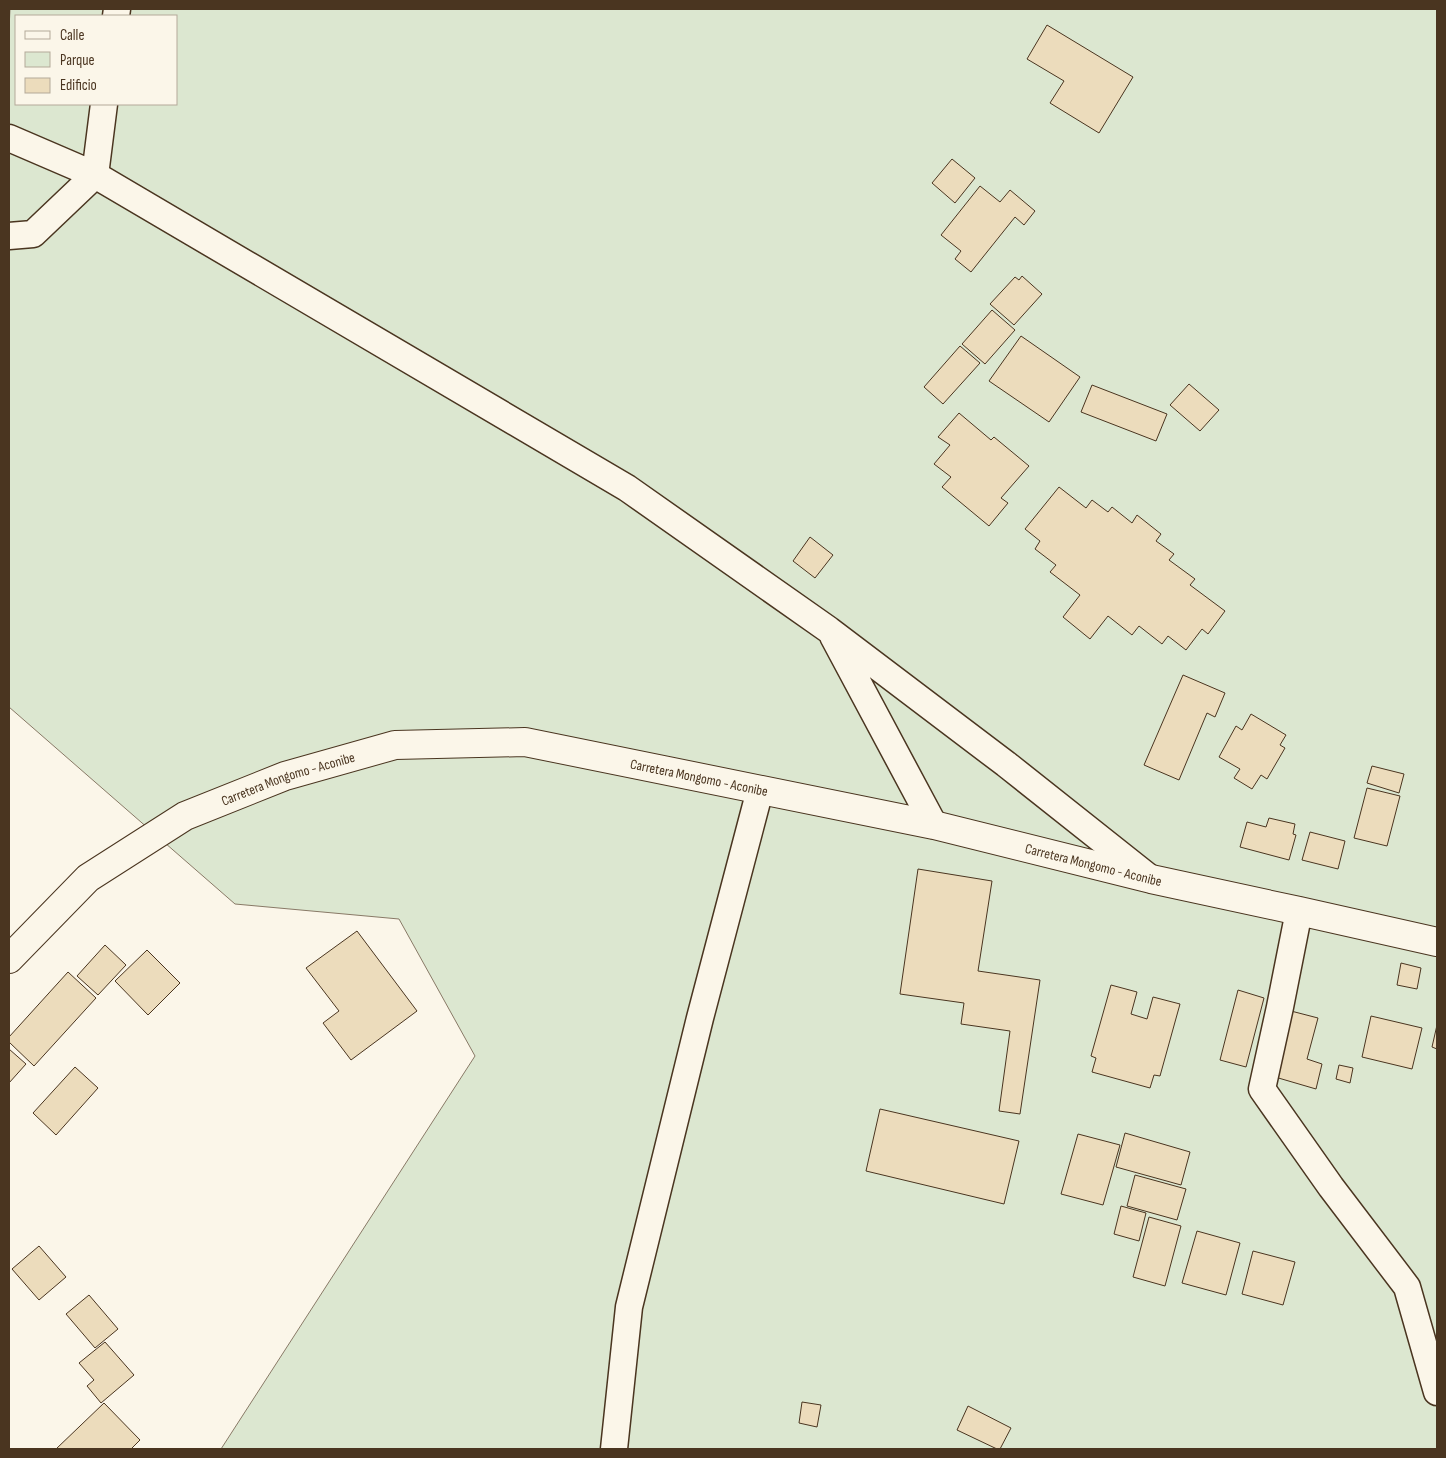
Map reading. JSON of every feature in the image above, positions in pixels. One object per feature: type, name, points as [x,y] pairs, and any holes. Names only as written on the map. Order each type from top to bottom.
[{"type":"main road","name":"Carretera Mongomo - Aconibe","points":[[9,958],[88,878],[185,816],[284,776],[395,746],[525,742],[934,825],[1151,879],[1299,910],[1437,942]]},
{"type":"street","points":[[9,236],[33,234],[95,175],[104,105]]},
{"type":"street","points":[[9,138],[95,175],[627,488],[829,630],[1006,764],[1151,879]]},
{"type":"street","points":[[829,630],[934,825]]},
{"type":"street","points":[[614,1449],[629,1307],[700,1018],[760,790]]},
{"type":"street","points":[[1299,910],[1262,1089],[1331,1187],[1407,1287],[1437,1392]]},
{"type":"green space","points":[[10,9],[1437,9],[1437,1449],[221,1449],[475,1056],[399,919],[235,904],[9,707]]},
{"type":"building","points":[[1047,25],[1133,77],[1099,133],[1050,103],[1064,81],[1027,59]]},
{"type":"building","points":[[952,159],[975,178],[955,203],[932,183]]},
{"type":"building","points":[[980,186],[1000,202],[1010,190],[1035,211],[1024,225],[1015,217],[971,272],[955,259],[961,251],[941,235]]},
{"type":"building","points":[[1022,276],[1042,294],[1014,325],[990,304],[1015,277],[1019,280]]},
{"type":"building","points":[[992,310],[1015,330],[985,364],[962,344]]},
{"type":"building","points":[[1021,336],[1080,377],[1049,422],[989,381]]},
{"type":"building","points":[[960,346],[980,363],[943,404],[924,387]]},
{"type":"building","points":[[1189,384],[1219,410],[1200,431],[1170,405]]},
{"type":"building","points":[[1092,385],[1167,414],[1156,441],[1081,412]]},
{"type":"building","points":[[959,413],[991,440],[994,437],[1029,466],[1001,498],[1008,503],[989,526],[942,487],[951,477],[934,464],[950,445],[938,437]]},
{"type":"building","points":[[1059,487],[1086,508],[1092,500],[1108,512],[1112,507],[1132,523],[1137,515],[1161,534],[1156,541],[1174,554],[1169,560],[1195,579],[1190,585],[1225,611],[1208,634],[1202,629],[1186,650],[1168,636],[1162,644],[1139,626],[1132,635],[1108,616],[1090,639],[1063,617],[1080,595],[1050,572],[1056,565],[1035,549],[1040,541],[1025,529]]},
{"type":"building","points":[[810,537],[833,555],[815,578],[793,561]]},
{"type":"building","points":[[1183,675],[1225,693],[1215,717],[1207,713],[1179,780],[1144,765]]},
{"type":"building","points":[[1251,714],[1286,735],[1280,745],[1285,748],[1267,779],[1261,775],[1252,789],[1234,778],[1240,769],[1219,757],[1236,726],[1242,730]]},
{"type":"building","points":[[1372,766],[1404,774],[1399,793],[1367,783]]},
{"type":"building","points":[[1367,788],[1400,796],[1387,846],[1354,838]]},
{"type":"building","points":[[1269,818],[1295,824],[1293,834],[1296,835],[1289,860],[1240,847],[1247,822],[1266,827]]},
{"type":"building","points":[[1310,832],[1345,841],[1338,869],[1302,860]]},
{"type":"building","points":[[918,869],[992,881],[978,971],[1040,980],[1020,1114],[999,1111],[1010,1031],[961,1024],[964,1003],[900,994]]},
{"type":"building","points":[[357,931],[417,1011],[351,1060],[323,1023],[339,1011],[306,968]]},
{"type":"building","points":[[105,945],[126,965],[98,995],[77,976]]},
{"type":"building","points":[[147,950],[180,983],[148,1015],[115,981]]},
{"type":"building","points":[[1401,963],[1421,968],[1417,989],[1397,985]]},
{"type":"building","points":[[68,972],[96,998],[34,1066],[9,1042],[9,1037]]},
{"type":"building","points":[[1111,985],[1137,992],[1131,1014],[1147,1019],[1153,997],[1180,1004],[1160,1076],[1154,1075],[1150,1088],[1092,1072],[1096,1058],[1091,1056]]},
{"type":"building","points":[[1238,990],[1264,998],[1246,1067],[1220,1060]]},
{"type":"building","points":[[1291,1011],[1318,1018],[1307,1059],[1322,1064],[1316,1089],[1275,1077]]},
{"type":"building","points":[[1371,1016],[1422,1028],[1412,1069],[1362,1057]]},
{"type":"building","points":[[1437,1025],[1437,1049],[1432,1047]]},
{"type":"building","points":[[9,1049],[26,1064],[9,1083]]},
{"type":"building","points":[[1339,1065],[1353,1068],[1350,1083],[1336,1079]]},
{"type":"building","points":[[75,1067],[98,1088],[56,1135],[33,1113]]},
{"type":"building","points":[[880,1109],[1019,1141],[1004,1204],[866,1171]]},
{"type":"building","points":[[1125,1133],[1190,1152],[1181,1185],[1116,1167]]},
{"type":"building","points":[[1078,1134],[1120,1145],[1103,1205],[1061,1194]]},
{"type":"building","points":[[1135,1175],[1186,1189],[1177,1220],[1127,1206]]},
{"type":"building","points":[[1121,1206],[1146,1213],[1139,1241],[1114,1234]]},
{"type":"building","points":[[1149,1217],[1181,1226],[1165,1286],[1133,1277]]},
{"type":"building","points":[[1197,1231],[1240,1243],[1226,1295],[1182,1283]]},
{"type":"building","points":[[39,1246],[66,1277],[39,1300],[12,1269]]},
{"type":"building","points":[[1253,1251],[1295,1262],[1283,1305],[1242,1294]]},
{"type":"building","points":[[89,1295],[118,1329],[95,1348],[66,1314]]},
{"type":"building","points":[[105,1342],[134,1375],[101,1403],[87,1386],[94,1380],[79,1363]]},
{"type":"building","points":[[802,1402],[821,1405],[817,1427],[799,1423]]},
{"type":"building","points":[[104,1403],[140,1440],[131,1449],[56,1449]]},
{"type":"building","points":[[968,1406],[1011,1428],[1000,1449],[957,1430]]}]
